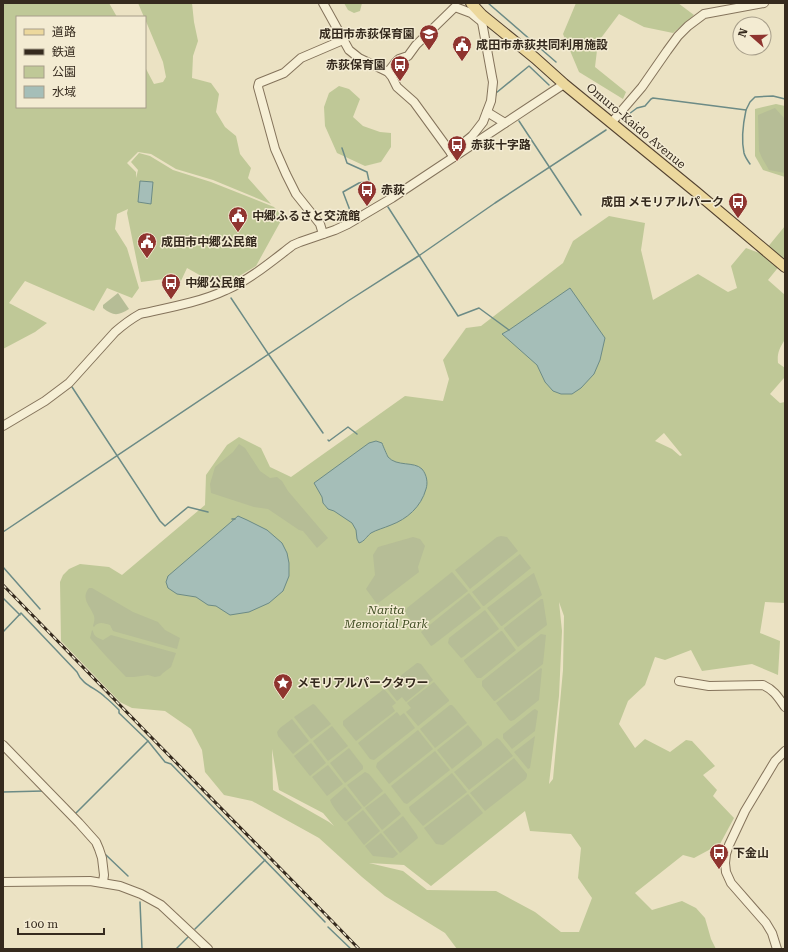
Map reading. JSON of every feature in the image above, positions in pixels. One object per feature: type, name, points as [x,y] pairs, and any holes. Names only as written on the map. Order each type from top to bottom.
[{"type":"main road","name":"Omuro-Kaido Avenue","points":[[471,3],[482,18],[535,58],[564,84],[612,122],[785,267]]},
{"type":"street","points":[[322,3],[349,50],[359,58],[388,72],[396,86],[414,102],[452,155]]},
{"type":"street","points":[[612,122],[642,87],[678,36],[696,19],[704,14],[764,3]]},
{"type":"street","points":[[388,72],[399,59],[408,56],[416,45],[455,6],[482,18],[493,82],[491,101],[483,122],[472,136],[452,155]]},
{"type":"street","points":[[323,234],[320,224],[296,194],[286,174],[275,148],[258,87],[259,83],[284,73],[301,58],[343,40]]},
{"type":"street","points":[[3,426],[46,401],[63,387],[123,324],[140,314],[208,297],[226,291],[245,281],[293,245],[348,224],[392,198],[452,155],[505,123],[564,84]]},
{"type":"street","points":[[487,112],[505,123]]},
{"type":"street","points":[[679,681],[709,686],[763,685],[770,688],[785,706]]},
{"type":"street","points":[[3,745],[96,842],[102,858],[104,875],[103,882]]},
{"type":"street","points":[[777,949],[772,933],[766,923],[731,883],[726,872],[725,863],[729,845],[745,811],[774,761],[785,751]]},
{"type":"street","points":[[3,882],[90,881],[120,886],[141,894],[161,905],[208,949]]},
{"type":"green space","points":[[3,3],[109,3],[116,16],[16,16],[16,108],[146,108],[146,69],[154,84],[163,82],[166,77],[163,62],[146,21],[146,16],[144,16],[138,3],[192,3],[198,41],[193,56],[192,78],[211,83],[219,94],[216,112],[225,127],[236,136],[240,154],[251,168],[248,178],[271,204],[213,180],[176,169],[151,154],[138,152],[127,163],[136,172],[136,178],[138,170],[131,162],[139,153],[150,156],[173,170],[211,182],[274,207],[283,217],[256,266],[221,287],[187,268],[180,283],[164,279],[141,282],[127,213],[128,209],[117,214],[115,229],[127,248],[139,288],[132,298],[107,288],[94,311],[25,281],[9,303],[47,323],[35,332],[3,349]]},
{"type":"green space","points":[[344,3],[362,3],[360,11],[354,13],[348,10]]},
{"type":"green space","points":[[576,3],[678,3],[694,15],[673,33],[644,27],[619,14],[598,42],[595,67],[626,92],[623,99],[579,72],[563,34]]},
{"type":"green space","points":[[339,86],[349,89],[360,99],[353,117],[363,126],[380,132],[391,133],[391,147],[381,162],[365,166],[337,153],[325,126],[324,107],[329,93]]},
{"type":"green space","points":[[776,104],[785,106],[785,177],[763,170],[755,156],[755,109]]},
{"type":"green space","points":[[775,108],[785,119],[785,173],[769,170],[759,151],[758,115]]},
{"type":"green space","name":"Narita Memorial Park","points":[[609,216],[645,223],[641,250],[653,300],[698,274],[728,292],[737,288],[731,266],[746,248],[762,254],[785,226],[785,259],[768,280],[785,295],[785,342],[784,341],[778,354],[778,363],[785,368],[785,379],[784,378],[770,394],[780,403],[785,402],[785,603],[765,602],[760,633],[780,641],[778,675],[752,664],[702,671],[691,650],[665,660],[655,657],[645,685],[628,701],[619,724],[635,748],[645,739],[670,752],[686,740],[692,741],[715,766],[703,775],[717,790],[713,796],[734,818],[720,844],[694,858],[683,855],[635,893],[652,910],[682,901],[696,908],[705,918],[711,939],[716,949],[457,949],[445,933],[385,896],[319,838],[252,801],[224,795],[205,772],[202,750],[191,729],[165,711],[132,708],[120,702],[61,641],[60,582],[63,575],[69,569],[80,564],[109,567],[122,575],[205,505],[206,475],[227,445],[239,437],[261,448],[270,467],[291,477],[405,396],[443,401],[449,379],[443,360],[466,328],[481,326],[563,263],[573,241]],"holes":[[[664,433],[682,455],[680,456],[672,449],[655,441]],[[559,602],[564,616],[563,670],[553,779],[549,784],[559,696],[562,631]],[[272,749],[279,790],[323,813],[334,826],[273,790]],[[525,811],[530,831],[571,834],[581,848],[578,878],[592,898],[579,932],[561,932],[535,912],[496,891],[427,890],[403,871],[369,863],[404,865],[431,886]]]},
{"type":"green space","points":[[118,293],[129,309],[119,314],[113,314],[103,308],[103,305]]},
{"type":"green space","points":[[239,444],[245,448],[260,471],[270,478],[277,477],[282,481],[288,491],[328,538],[317,548],[303,531],[299,530],[268,509],[254,507],[211,493],[210,484],[215,467],[233,452]]},
{"type":"green space","points":[[413,537],[420,539],[425,546],[418,567],[419,572],[377,604],[366,589],[375,575],[373,555],[378,547]]},
{"type":"green space","points":[[497,537],[507,537],[518,551],[470,589],[455,570]]},
{"type":"green space","points":[[520,554],[531,568],[483,606],[472,592]]},
{"type":"green space","points":[[452,572],[468,591],[418,629],[405,613],[407,608]]},
{"type":"green space","points":[[534,573],[542,595],[501,626],[487,608]]},
{"type":"green space","points":[[89,588],[92,588],[133,612],[158,622],[165,630],[180,638],[177,649],[113,631],[110,625],[99,623],[94,627],[93,612],[86,599]]},
{"type":"green space","points":[[469,593],[481,608],[431,646],[421,632]]},
{"type":"green space","points":[[543,599],[547,625],[518,647],[504,628]]},
{"type":"green space","points":[[485,610],[499,629],[461,658],[448,643],[449,638]]},
{"type":"green space","points":[[92,630],[95,636],[103,640],[111,635],[176,653],[171,667],[160,676],[155,677],[148,675],[126,677],[90,638]]},
{"type":"green space","points":[[501,631],[516,650],[481,678],[477,678],[464,660]]},
{"type":"green space","points":[[541,634],[546,635],[543,664],[494,701],[482,686],[482,681]]},
{"type":"green space","points":[[417,663],[421,664],[433,680],[406,702],[402,697],[397,701],[386,687]]},
{"type":"green space","points":[[541,668],[539,700],[514,720],[509,720],[496,703]]},
{"type":"green space","points":[[434,682],[449,701],[418,726],[406,712],[411,708],[407,703]]},
{"type":"green space","points":[[384,689],[396,703],[392,706],[395,711],[356,741],[343,725],[343,721]]},
{"type":"green space","points":[[313,704],[331,724],[311,739],[294,717]]},
{"type":"green space","points":[[450,705],[454,707],[467,723],[435,748],[420,729]]},
{"type":"green space","points":[[535,709],[538,711],[535,731],[512,749],[503,738],[503,734]]},
{"type":"green space","points":[[397,712],[400,716],[404,713],[415,728],[374,760],[370,759],[358,743]]},
{"type":"green space","points":[[292,719],[309,741],[293,754],[278,736],[277,732]]},
{"type":"green space","points":[[468,725],[482,742],[482,745],[452,769],[437,750]]},
{"type":"green space","points":[[332,726],[348,746],[328,761],[313,741]]},
{"type":"green space","points":[[418,730],[433,749],[389,784],[376,767],[377,763]]},
{"type":"green space","points":[[535,736],[530,768],[528,769],[514,752]]},
{"type":"green space","points":[[497,738],[513,756],[469,790],[454,772]]},
{"type":"green space","points":[[311,743],[326,763],[310,776],[294,756]]},
{"type":"green space","points":[[349,748],[363,766],[363,769],[345,783],[330,763]]},
{"type":"green space","points":[[435,751],[450,770],[407,804],[404,803],[391,786]]},
{"type":"green space","points":[[514,758],[527,774],[526,779],[485,811],[470,793]]},
{"type":"green space","points":[[328,765],[343,784],[327,796],[312,777]]},
{"type":"green space","points":[[365,772],[369,774],[383,791],[364,807],[347,785]]},
{"type":"green space","points":[[452,773],[467,792],[423,826],[410,811],[409,807]]},
{"type":"green space","points":[[345,787],[362,808],[346,821],[336,811],[330,800]]},
{"type":"green space","points":[[385,793],[401,814],[382,830],[365,808]]},
{"type":"green space","points":[[468,794],[483,813],[443,845],[436,844],[424,828]]},
{"type":"green space","points":[[363,810],[380,831],[364,845],[347,823]]},
{"type":"green space","points":[[403,816],[418,838],[400,853],[383,832]]},
{"type":"green space","points":[[381,833],[398,854],[393,858],[373,856],[365,846]]},
{"type":"water","points":[[140,181],[153,182],[151,204],[138,202]]},
{"type":"water","points":[[570,288],[605,338],[600,360],[594,374],[581,388],[572,394],[561,394],[553,391],[545,382],[537,365],[502,334]]},
{"type":"water","points":[[376,441],[382,443],[388,457],[392,460],[415,465],[422,469],[426,476],[427,487],[421,501],[413,512],[397,522],[371,533],[359,543],[356,530],[352,523],[334,511],[328,509],[323,503],[322,497],[314,483],[369,443]]},
{"type":"water","points":[[238,516],[267,530],[282,543],[287,553],[289,563],[289,576],[283,591],[269,603],[249,612],[230,615],[216,606],[208,605],[196,597],[177,594],[168,588],[166,582],[168,576]]},
{"type":"waterway","points":[[488,3],[556,62]]},
{"type":"waterway","points":[[495,98],[496,93],[529,66],[549,85]]},
{"type":"waterway","points":[[625,117],[637,108],[645,106],[653,98],[746,110],[750,102],[755,97],[773,96],[785,99]]},
{"type":"waterway","points":[[746,110],[743,126],[743,148],[744,154],[750,164]]},
{"type":"waterway","points":[[519,121],[581,215]]},
{"type":"waterway","points":[[3,532],[606,130]]},
{"type":"waterway","points":[[342,148],[347,163],[367,172],[369,181],[359,183],[343,192],[351,213]]},
{"type":"waterway","points":[[388,207],[458,316],[479,308],[509,330]]},
{"type":"waterway","points":[[231,298],[323,433]]},
{"type":"waterway","points":[[72,387],[160,521],[165,526],[188,507],[208,512]]},
{"type":"waterway","points":[[328,440],[329,441],[348,427],[357,434]]},
{"type":"waterway","points":[[3,567],[40,609]]},
{"type":"waterway","points":[[3,598],[20,615]]},
{"type":"waterway","points":[[3,632],[21,613],[77,672],[82,680],[117,708],[119,713],[148,741],[165,762],[171,764],[325,922]]},
{"type":"waterway","points":[[74,815],[148,741]]},
{"type":"waterway","points":[[3,792],[43,791]]},
{"type":"waterway","points":[[62,811],[70,819]]},
{"type":"waterway","points":[[106,855],[128,876]]},
{"type":"waterway","points":[[195,929],[265,860]]},
{"type":"waterway","points":[[140,902],[142,949]]},
{"type":"waterway","points":[[328,927],[351,949]]},
{"type":"waterway","points":[[176,949],[188,937]]},
{"type":"railway","points":[[3,585],[359,949]]},
{"type":"place","name":"成田市赤荻保育園","points":[[429,51]]},
{"type":"place","name":"成田市赤荻共同利用施設","points":[[462,62]]},
{"type":"place","name":"赤荻保育園","points":[[400,82]]},
{"type":"place","name":"赤荻十字路","points":[[457,162]]},
{"type":"place","name":"赤荻","points":[[367,207]]},
{"type":"place","name":"成田 メモリアルパーク","points":[[738,219]]},
{"type":"place","name":"中郷ふるさと交流館","points":[[238,233]]},
{"type":"place","name":"成田市中郷公民館","points":[[147,259]]},
{"type":"place","name":"中郷公民館","points":[[171,300]]},
{"type":"place","name":"メモリアルパークタワー","points":[[283,700]]},
{"type":"place","name":"下金山","points":[[719,870]]}]
